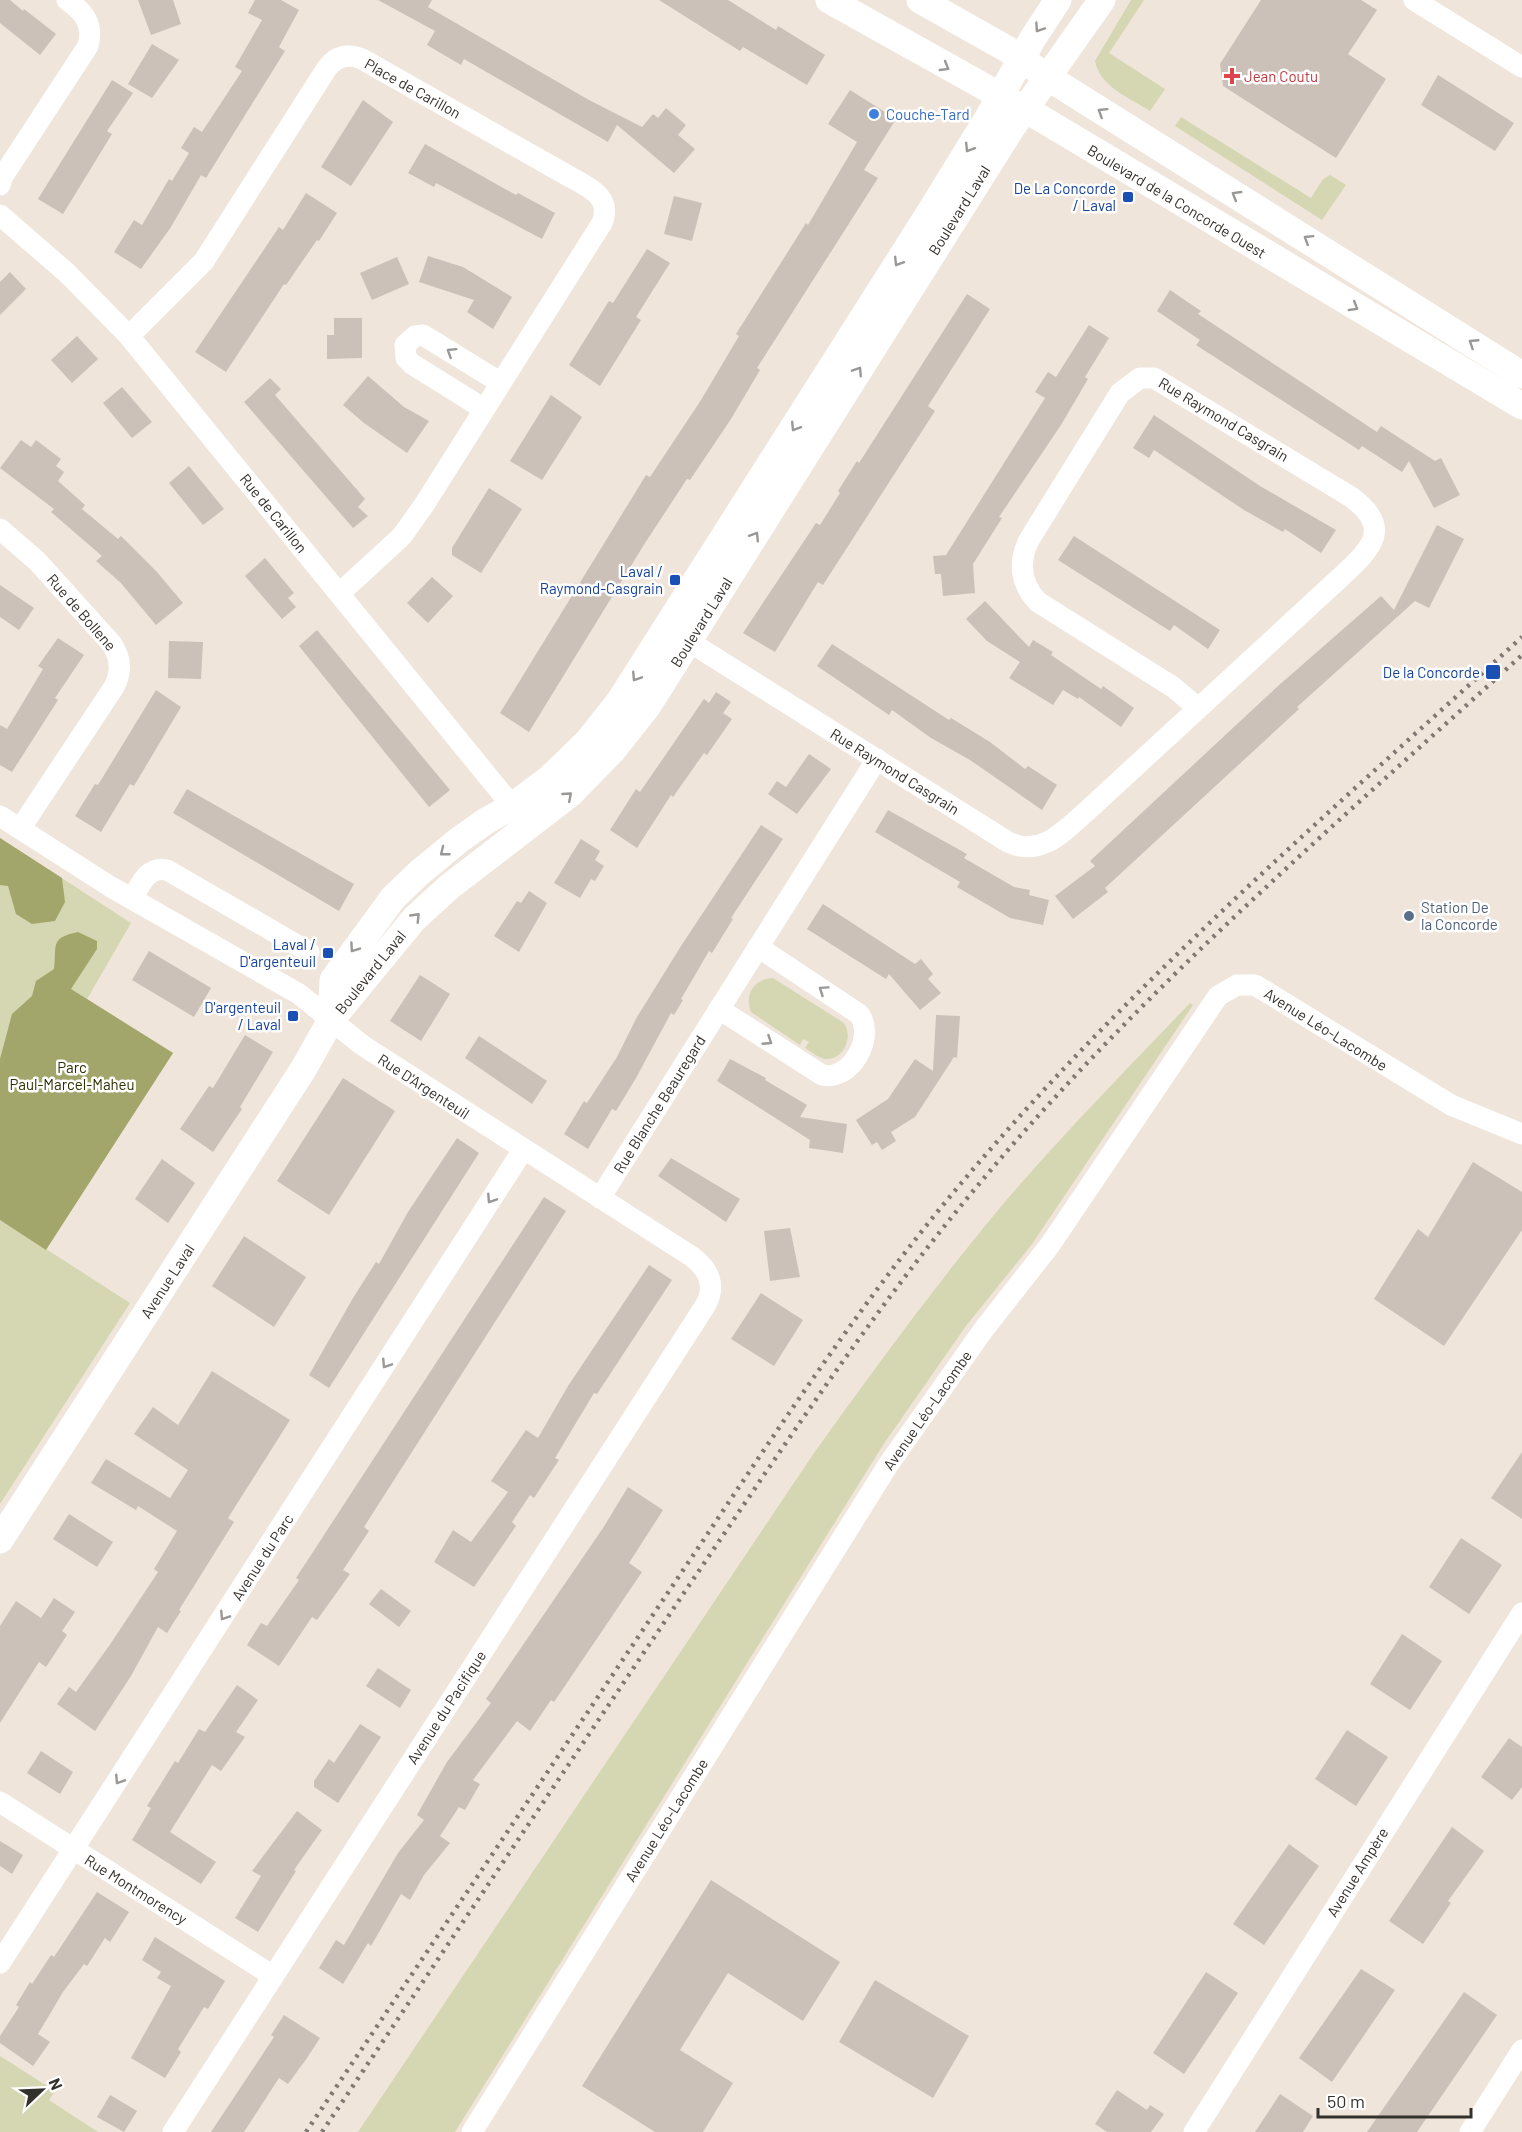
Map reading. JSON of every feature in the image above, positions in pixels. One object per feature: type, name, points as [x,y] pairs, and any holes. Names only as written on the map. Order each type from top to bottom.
[{"type":"street","points":[[0,185],[3,176],[88,46],[90,34],[88,21],[81,11],[67,0]]},
{"type":"street","name":"Boulevard de la Concorde Ouest","points":[[830,0],[999,98],[1024,109],[1522,406]]},
{"type":"street","points":[[920,0],[1021,58],[1049,78],[1522,375]]},
{"type":"street","name":"Boulevard Laval","points":[[678,635],[1021,58],[1058,0]]},
{"type":"street","name":"Boulevard Laval","points":[[331,1020],[414,919],[521,817],[550,778],[593,735],[623,696],[678,635],[1024,109],[1049,78],[1102,0]]},
{"type":"street","points":[[1414,0],[1522,67]]},
{"type":"street","name":"Place de Carillon","points":[[129,336],[204,261],[327,68],[335,60],[351,55],[362,59],[572,178],[597,193],[603,200],[605,210],[602,224],[402,536],[340,593]]},
{"type":"street","name":"Rue de Carillon","points":[[0,215],[68,273],[129,336],[521,817]]},
{"type":"street","points":[[484,409],[412,364],[404,353],[405,345],[415,336],[423,335],[501,383]]},
{"type":"street","name":"Rue Raymond Casgrain","points":[[678,635],[1008,842],[1034,848],[1052,841],[1071,825],[1358,561],[1372,543],[1375,526],[1368,511],[1343,490],[1167,384],[1147,377],[1124,388],[1108,410],[1029,540],[1023,555],[1022,570],[1028,590],[1038,602],[1173,687],[1198,708]]},
{"type":"street","name":"Rue de Bollene","points":[[0,529],[38,561],[111,643],[118,654],[120,667],[114,687],[20,829]]},
{"type":"street","name":"Rue Blanche Beauregard","points":[[600,1198],[877,759]]},
{"type":"street","name":"Rue D'Argenteuil","points":[[0,816],[132,899],[300,994],[362,1046],[697,1260],[710,1279]]},
{"type":"street","points":[[132,899],[147,874],[159,869],[167,870],[309,952]]},
{"type":"street","points":[[719,1009],[822,1075],[832,1076],[844,1071],[861,1048],[866,1038],[866,1028],[859,1014],[759,947]]},
{"type":"street","name":"Avenue Léo-Lacombe","points":[[472,2132],[892,1459],[984,1329],[1050,1245],[1218,996],[1241,984],[1259,987],[1451,1105],[1522,1134]]},
{"type":"street","name":"Avenue Laval","points":[[0,1540],[304,1068],[331,1020]]},
{"type":"street","name":"Avenue du Parc","points":[[0,1964],[523,1150]]},
{"type":"street","name":"Avenue du Pacifique","points":[[173,2132],[705,1306],[711,1294],[710,1279]]},
{"type":"street","name":"Avenue Ampère","points":[[1194,2132],[1522,1613]]},
{"type":"street","name":"Rue Montmorency","points":[[0,1802],[273,1976]]},
{"type":"street","points":[[1470,2132],[1522,2050]]},
{"type":"green space","points":[[1131,0],[1144,0],[1109,53],[1165,89],[1150,111],[1109,85],[1098,70],[1095,61]]},
{"type":"green space","points":[[1181,117],[1311,198],[1323,179],[1330,175],[1346,185],[1322,220],[1175,126]]},
{"type":"green space","name":"Parc Paul-Marcel-Maheu","points":[[0,838],[131,923],[87,999],[173,1053],[46,1249],[130,1303],[0,1504]]},
{"type":"green space","points":[[0,838],[62,878],[65,902],[55,921],[32,924],[16,914],[8,886],[0,885]]},
{"type":"green space","points":[[78,932],[97,941],[97,949],[71,989],[173,1053],[46,1250],[0,1220],[0,1059],[12,1014],[32,996],[36,981],[54,969],[58,940]]},
{"type":"green space","points":[[773,978],[844,1023],[848,1034],[846,1046],[839,1055],[827,1059],[818,1057],[805,1048],[809,1042],[803,1039],[800,1045],[751,1012],[749,999],[752,989],[761,981]]},
{"type":"green space","points":[[1190,1003],[1193,1005],[1032,1244],[966,1326],[883,1445],[455,2132],[358,2132],[814,1453],[883,1358],[1026,1177]]},
{"type":"green space","points":[[0,2056],[55,2091],[49,2100],[98,2132],[0,2132]]},
{"type":"building","points":[[0,0],[10,0],[56,34],[40,55],[0,23]]},
{"type":"building","points":[[138,0],[173,0],[181,24],[151,35]]},
{"type":"building","points":[[255,0],[281,0],[299,10],[279,47],[285,51],[206,178],[201,175],[171,227],[141,269],[114,252],[134,220],[142,225],[169,179],[172,181],[189,153],[181,148],[194,127],[202,132],[242,71],[235,67],[262,20],[248,13]]},
{"type":"building","points":[[378,0],[432,0],[428,7],[589,100],[642,127],[653,114],[658,118],[666,108],[686,125],[678,135],[695,149],[674,173],[617,125],[608,142],[464,59],[461,65],[427,45],[435,31]]},
{"type":"building","points":[[659,0],[728,0],[776,30],[778,26],[825,55],[807,85],[743,47],[740,51]]},
{"type":"building","points":[[1261,0],[1361,0],[1377,10],[1348,54],[1386,79],[1336,158],[1223,86],[1220,64]]},
{"type":"building","points":[[152,44],[179,60],[152,98],[128,84]]},
{"type":"building","points":[[1438,75],[1514,123],[1495,151],[1421,105]]},
{"type":"building","points":[[112,80],[133,93],[107,131],[112,134],[63,214],[38,199]]},
{"type":"building","points":[[850,90],[896,119],[864,170],[878,178],[757,368],[760,370],[731,419],[690,480],[687,479],[645,543],[529,732],[500,713],[646,475],[650,477],[701,400],[739,336],[736,334],[806,223],[808,225],[857,142],[828,124]]},
{"type":"building","points":[[363,100],[393,122],[351,186],[321,167]]},
{"type":"building","points":[[425,144],[516,195],[518,193],[555,213],[542,239],[436,183],[434,187],[408,173]]},
{"type":"building","points":[[306,193],[337,213],[319,241],[317,240],[286,285],[284,284],[226,372],[195,352],[279,227],[283,230]]},
{"type":"building","points":[[674,196],[702,203],[692,241],[664,234]]},
{"type":"building","points":[[647,249],[670,263],[636,317],[641,320],[600,386],[569,365],[609,301],[613,303]]},
{"type":"building","points":[[428,256],[463,267],[512,297],[493,329],[467,312],[474,300],[419,282]]},
{"type":"building","points":[[397,257],[409,284],[372,300],[360,273]]},
{"type":"building","points":[[10,272],[26,289],[0,315],[0,282]]},
{"type":"building","points":[[1170,290],[1201,311],[1198,314],[1377,432],[1381,426],[1435,461],[1441,458],[1460,495],[1434,508],[1409,461],[1402,472],[1362,446],[1359,450],[1196,345],[1200,340],[1157,311]]},
{"type":"building","points":[[967,294],[990,309],[928,406],[935,411],[823,585],[818,582],[775,652],[743,633],[816,523],[820,525],[857,461],[859,463]]},
{"type":"building","points":[[334,318],[362,318],[362,358],[327,359],[327,335],[334,335]]},
{"type":"building","points":[[1089,325],[1109,338],[1085,377],[1088,379],[1061,425],[999,517],[1002,518],[973,564],[975,593],[943,596],[941,574],[935,574],[933,556],[946,555],[1045,398],[1035,392],[1048,372],[1056,377]]},
{"type":"building","points":[[77,336],[98,359],[72,383],[51,360]]},
{"type":"building","points":[[368,376],[404,407],[429,421],[407,453],[343,405]]},
{"type":"building","points":[[270,378],[281,389],[275,395],[365,499],[358,507],[368,516],[353,528],[244,402]]},
{"type":"building","points":[[122,387],[152,422],[132,438],[103,403]]},
{"type":"building","points":[[551,395],[582,417],[542,480],[510,461]]},
{"type":"building","points":[[1154,415],[1260,486],[1336,530],[1321,553],[1285,529],[1283,532],[1244,510],[1154,450],[1149,458],[1133,448]]},
{"type":"building","points":[[21,440],[31,447],[36,440],[61,459],[56,466],[64,472],[58,481],[85,505],[82,509],[118,539],[121,536],[157,572],[183,603],[156,625],[121,583],[96,561],[102,556],[51,512],[54,509],[0,468]]},
{"type":"building","points":[[189,466],[224,509],[203,525],[169,483]]},
{"type":"building","points":[[489,488],[522,509],[481,573],[452,555],[452,548]]},
{"type":"building","points":[[1437,525],[1464,539],[1429,608],[1415,601],[1297,707],[1299,709],[1105,888],[1108,892],[1073,919],[1055,896],[1095,866],[1090,861],[1278,686],[1381,596],[1394,610]]},
{"type":"building","points":[[1074,536],[1220,630],[1208,649],[1174,625],[1170,631],[1058,560]]},
{"type":"building","points":[[265,558],[294,593],[288,598],[296,607],[282,619],[245,576]]},
{"type":"building","points":[[432,577],[453,596],[428,623],[407,603]]},
{"type":"building","points":[[0,585],[34,608],[19,630],[0,617]]},
{"type":"building","points":[[985,601],[1029,647],[1033,640],[1053,652],[1051,655],[1101,689],[1103,686],[1134,708],[1121,727],[1079,697],[1078,699],[1063,690],[1053,705],[1009,678],[1020,662],[987,641],[966,619]]},
{"type":"building","points":[[317,630],[450,790],[429,807],[299,646]]},
{"type":"building","points":[[58,638],[84,655],[55,698],[58,700],[12,772],[0,765],[0,725],[7,729],[43,669],[38,666]]},
{"type":"building","points":[[169,641],[203,642],[201,679],[168,678]]},
{"type":"building","points":[[832,644],[949,720],[951,718],[990,742],[1025,769],[1028,766],[1057,785],[1042,810],[892,710],[889,715],[817,666]]},
{"type":"building","points":[[156,690],[181,707],[134,786],[130,784],[101,832],[75,816],[95,784],[98,785]]},
{"type":"building","points":[[716,692],[731,702],[723,713],[732,719],[707,755],[704,753],[673,797],[671,795],[637,848],[610,830],[636,789],[640,792],[704,699],[709,703]]},
{"type":"building","points":[[809,754],[831,769],[797,814],[768,794],[777,781],[786,787]]},
{"type":"building","points":[[187,789],[354,884],[339,911],[173,813]]},
{"type":"building","points":[[888,810],[967,854],[964,858],[1014,887],[1030,890],[1029,895],[1049,900],[1043,925],[1010,918],[957,887],[960,882],[875,832]]},
{"type":"building","points":[[761,825],[783,839],[731,918],[733,919],[712,953],[709,951],[681,999],[683,1000],[674,1015],[671,1013],[616,1111],[612,1109],[588,1149],[564,1134],[584,1101],[587,1103],[617,1057],[637,1017],[681,946]]},
{"type":"building","points":[[581,839],[600,851],[595,860],[604,866],[595,881],[591,879],[580,898],[554,883]]},
{"type":"building","points":[[529,891],[547,903],[519,952],[494,936],[517,901],[521,903]]},
{"type":"building","points":[[823,904],[915,964],[921,959],[933,974],[928,979],[941,993],[920,1010],[889,974],[886,979],[807,929]]},
{"type":"building","points":[[149,951],[211,988],[194,1017],[132,980]]},
{"type":"building","points":[[420,975],[450,994],[421,1041],[390,1021]]},
{"type":"building","points":[[936,1015],[960,1016],[957,1058],[954,1057],[915,1117],[891,1132],[896,1141],[882,1150],[877,1142],[872,1145],[856,1120],[888,1099],[915,1059],[933,1071]]},
{"type":"building","points":[[245,1035],[273,1052],[240,1107],[242,1109],[213,1152],[180,1129],[209,1086],[213,1088]]},
{"type":"building","points":[[479,1036],[547,1081],[532,1104],[465,1058]]},
{"type":"building","points":[[730,1059],[766,1078],[765,1080],[807,1105],[800,1117],[847,1124],[843,1153],[809,1148],[810,1140],[717,1081]]},
{"type":"building","points":[[343,1078],[395,1111],[329,1215],[277,1181]]},
{"type":"building","points":[[457,1138],[479,1153],[329,1388],[309,1375],[353,1298],[376,1262],[379,1264],[408,1212]]},
{"type":"building","points":[[671,1158],[740,1199],[726,1222],[658,1176]]},
{"type":"building","points":[[162,1159],[195,1183],[168,1223],[135,1199]]},
{"type":"building","points":[[1473,1162],[1522,1192],[1522,1230],[1444,1346],[1374,1299],[1418,1229],[1428,1237]]},
{"type":"building","points":[[544,1197],[566,1211],[364,1527],[369,1531],[343,1570],[350,1574],[317,1620],[312,1617],[279,1666],[247,1645],[261,1623],[267,1626],[299,1580],[296,1578]]},
{"type":"building","points":[[790,1228],[800,1277],[770,1281],[764,1231]]},
{"type":"building","points":[[244,1236],[306,1277],[274,1327],[212,1286]]},
{"type":"building","points":[[649,1265],[672,1280],[597,1394],[594,1393],[555,1458],[559,1460],[534,1498],[530,1495],[512,1522],[516,1526],[474,1587],[434,1562],[453,1530],[471,1542],[508,1492],[491,1481],[526,1430],[538,1438],[568,1386]]},
{"type":"building","points":[[761,1293],[803,1320],[774,1366],[731,1339]]},
{"type":"building","points":[[212,1371],[290,1420],[228,1518],[234,1522],[179,1610],[181,1611],[167,1633],[158,1627],[131,1676],[95,1731],[57,1704],[69,1687],[76,1692],[111,1643],[158,1572],[154,1569],[177,1531],[138,1506],[136,1510],[91,1483],[106,1459],[170,1498],[188,1470],[134,1434],[153,1407],[178,1425]]},
{"type":"building","points":[[1522,1452],[1522,1519],[1491,1498]]},
{"type":"building","points":[[628,1487],[663,1510],[629,1563],[642,1572],[554,1702],[551,1700],[530,1731],[517,1721],[473,1780],[480,1784],[465,1810],[459,1807],[440,1836],[450,1843],[424,1875],[410,1900],[401,1894],[371,1946],[368,1943],[343,1984],[319,1968],[336,1940],[344,1945],[398,1853],[424,1820],[417,1815],[447,1762],[491,1703],[486,1699],[603,1528]]},
{"type":"building","points":[[69,1514],[113,1542],[97,1567],[53,1539]]},
{"type":"building","points":[[1461,1538],[1502,1565],[1469,1614],[1429,1587]]},
{"type":"building","points":[[381,1589],[411,1611],[399,1627],[369,1604]]},
{"type":"building","points":[[54,1598],[75,1612],[62,1631],[67,1635],[46,1667],[39,1662],[0,1723],[0,1626],[16,1601],[41,1618]]},
{"type":"building","points":[[1402,1634],[1442,1661],[1410,1710],[1370,1684]]},
{"type":"building","points":[[378,1668],[411,1690],[400,1708],[366,1686]]},
{"type":"building","points":[[237,1685],[258,1700],[236,1732],[245,1737],[221,1771],[212,1765],[170,1832],[216,1862],[201,1884],[132,1840],[151,1808],[147,1806],[175,1761],[178,1763],[199,1729],[205,1732]]},
{"type":"building","points":[[360,1724],[381,1737],[338,1803],[314,1787],[314,1781],[329,1759],[334,1763]]},
{"type":"building","points":[[1347,1730],[1388,1757],[1356,1806],[1315,1779]]},
{"type":"building","points":[[1509,1738],[1522,1747],[1522,1787],[1512,1800],[1481,1777]]},
{"type":"building","points":[[41,1751],[73,1772],[60,1794],[27,1773]]},
{"type":"building","points":[[297,1811],[322,1830],[294,1870],[296,1871],[258,1932],[235,1918],[261,1876],[252,1871]]},
{"type":"building","points":[[1452,1827],[1484,1851],[1448,1901],[1451,1903],[1423,1944],[1389,1921]]},
{"type":"building","points":[[0,1841],[23,1855],[12,1874],[0,1866]]},
{"type":"building","points":[[1289,1844],[1319,1866],[1264,1945],[1233,1924]]},
{"type":"building","points":[[711,1880],[840,1962],[803,2021],[728,1973],[680,2050],[733,2083],[703,2132],[655,2132],[582,2086]]},
{"type":"building","points":[[97,1892],[129,1912],[110,1942],[105,1938],[87,1966],[84,1964],[63,1992],[38,2034],[50,2042],[33,2066],[0,2043],[0,2036],[19,2007],[16,2005],[30,1982],[32,1984],[51,1955],[54,1957]]},
{"type":"building","points":[[155,1937],[225,1981],[208,2009],[204,2007],[178,2049],[181,2052],[165,2078],[131,2058],[171,1986],[157,1978],[161,1972],[142,1960]]},
{"type":"building","points":[[1361,1969],[1395,1990],[1332,2082],[1299,2058]]},
{"type":"building","points":[[1206,1972],[1238,1993],[1184,2074],[1153,2053]]},
{"type":"building","points":[[875,1980],[969,2036],[933,2098],[839,2042]]},
{"type":"building","points":[[1464,1992],[1497,2015],[1417,2132],[1367,2132]]},
{"type":"building","points":[[284,2015],[320,2038],[288,2084],[279,2078],[244,2132],[211,2132],[274,2037],[271,2035]]},
{"type":"building","points":[[1117,2090],[1147,2110],[1150,2105],[1164,2114],[1151,2132],[1107,2132],[1095,2124]]},
{"type":"building","points":[[1280,2094],[1313,2116],[1303,2132],[1255,2132]]},
{"type":"building","points":[[110,2095],[137,2111],[124,2132],[97,2117]]},
{"type":"railway","points":[[306,2132],[773,1436],[881,1284],[958,1187],[1090,1041],[1160,971],[1303,836],[1522,637]]},
{"type":"railway","points":[[322,2132],[795,1429],[902,1280],[940,1232],[1041,1113],[1173,976],[1311,846],[1522,655]]},
{"type":"place","name":"Jean Coutu","points":[[1232,76]]},
{"type":"place","name":"Couche-Tard","points":[[874,114]]},
{"type":"place","name":"De La Concorde / Laval","points":[[1128,197]]},
{"type":"place","name":"Laval / Raymond-Casgrain","points":[[675,580]]},
{"type":"place","name":"De la Concorde","points":[[1493,672]]},
{"type":"place","name":"Station De la Concorde","points":[[1409,916]]},
{"type":"place","name":"Laval / D'argenteuil","points":[[328,953]]},
{"type":"place","name":"D'argenteuil / Laval","points":[[293,1016]]}]
